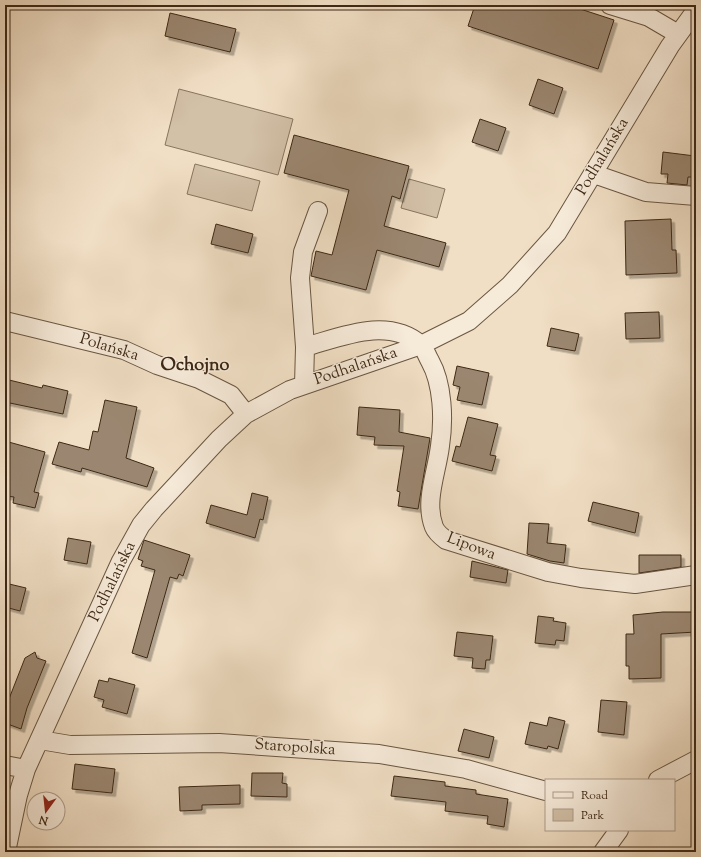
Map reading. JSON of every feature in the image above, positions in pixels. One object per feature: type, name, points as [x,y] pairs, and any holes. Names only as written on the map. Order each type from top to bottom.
[{"type":"street","points":[[610,5],[649,17],[678,34]]},
{"type":"street","name":"Podhalańska","points":[[6,852],[18,795],[26,769],[120,561],[141,525],[182,478],[219,439],[246,414],[274,397],[304,385],[421,345],[468,321],[510,285],[556,233],[594,174],[678,34],[696,10]]},
{"type":"street","points":[[594,174],[646,192],[696,196]]},
{"type":"street","points":[[304,385],[305,347],[300,278],[303,252],[318,210]]},
{"type":"street","name":"Polańska","points":[[5,321],[124,350],[199,379],[231,395],[246,414]]},
{"type":"street","points":[[305,347],[352,334],[378,329],[399,332],[421,345]]},
{"type":"street","name":"Lipowa","points":[[421,345],[435,369],[442,396],[441,445],[431,492],[430,514],[434,529],[446,540],[548,572],[581,578],[635,584],[696,575]]},
{"type":"street","name":"Staropolska","points":[[40,740],[70,745],[219,743],[379,754],[466,769],[545,791]]},
{"type":"street","points":[[660,779],[696,760]]},
{"type":"street","points":[[5,765],[26,769]]},
{"type":"street","points":[[603,852],[618,831]]},
{"type":"green space","points":[[179,89],[293,119],[278,175],[165,145]]},
{"type":"green space","points":[[195,164],[260,181],[252,211],[187,194]]},
{"type":"green space","points":[[409,179],[445,189],[437,218],[401,208]]},
{"type":"building","points":[[475,5],[568,5],[614,20],[598,69],[468,26]]},
{"type":"building","points":[[170,13],[236,29],[230,52],[165,36]]},
{"type":"building","points":[[538,79],[563,88],[554,114],[529,105]]},
{"type":"building","points":[[480,119],[506,128],[498,151],[472,142]]},
{"type":"building","points":[[294,135],[409,166],[400,199],[392,196],[384,226],[446,243],[439,267],[377,250],[366,290],[311,276],[316,251],[332,255],[349,190],[284,173]]},
{"type":"building","points":[[663,152],[695,156],[693,177],[688,177],[687,185],[667,183],[668,174],[661,174]]},
{"type":"building","points":[[671,219],[672,250],[676,250],[677,273],[626,275],[625,221]]},
{"type":"building","points":[[216,224],[253,234],[248,253],[211,244]]},
{"type":"building","points":[[659,312],[660,338],[626,339],[625,313]]},
{"type":"building","points":[[551,328],[579,334],[575,351],[547,346]]},
{"type":"building","points":[[457,366],[489,373],[482,405],[457,400],[460,387],[453,385]]},
{"type":"building","points":[[5,379],[42,388],[43,385],[68,391],[63,414],[5,402]]},
{"type":"building","points":[[105,400],[137,407],[126,458],[154,468],[147,487],[82,468],[81,472],[52,464],[59,442],[89,450],[93,431],[98,432]]},
{"type":"building","points":[[359,407],[400,410],[399,432],[430,438],[418,509],[398,506],[400,492],[397,491],[404,446],[374,445],[375,437],[357,435]]},
{"type":"building","points":[[468,417],[498,424],[490,455],[496,456],[492,471],[452,461],[456,446],[460,447]]},
{"type":"building","points":[[5,441],[45,452],[34,492],[39,493],[35,508],[13,503],[14,497],[5,496]]},
{"type":"building","points":[[252,493],[268,497],[263,520],[260,519],[255,538],[206,523],[211,505],[247,515]]},
{"type":"building","points":[[593,502],[639,513],[635,533],[588,521]]},
{"type":"building","points":[[529,523],[549,524],[547,543],[566,545],[564,563],[550,561],[527,554]]},
{"type":"building","points":[[68,538],[91,542],[87,564],[64,560]]},
{"type":"building","points":[[144,540],[190,555],[183,576],[179,574],[177,579],[170,577],[147,658],[132,653],[155,570],[141,566],[143,561],[138,559]]},
{"type":"building","points":[[639,555],[681,555],[681,567],[639,573]]},
{"type":"building","points":[[472,561],[508,570],[506,583],[470,577]]},
{"type":"building","points":[[5,583],[26,588],[20,611],[5,607]]},
{"type":"building","points":[[663,612],[696,612],[696,632],[661,634],[661,678],[629,679],[629,666],[626,666],[626,634],[634,634],[633,615]]},
{"type":"building","points":[[538,616],[554,618],[553,621],[566,623],[564,641],[556,640],[555,645],[535,643]]},
{"type":"building","points":[[457,632],[493,636],[490,660],[486,660],[485,669],[472,668],[473,658],[454,656]]},
{"type":"building","points":[[35,652],[37,658],[46,661],[27,708],[21,729],[5,723],[5,709],[25,658]]},
{"type":"building","points":[[109,678],[135,685],[127,714],[102,707],[104,700],[94,697],[99,680],[108,682]]},
{"type":"building","points":[[601,700],[627,702],[624,735],[598,732]]},
{"type":"building","points":[[549,717],[565,721],[558,749],[548,746],[547,749],[525,744],[530,722],[547,726]]},
{"type":"building","points":[[464,729],[494,737],[489,758],[458,751]]},
{"type":"building","points":[[75,764],[115,769],[112,793],[72,789]]},
{"type":"building","points":[[252,773],[283,773],[282,783],[287,784],[287,797],[251,796]]},
{"type":"building","points":[[394,776],[445,782],[445,786],[476,790],[476,794],[508,799],[504,827],[487,824],[488,816],[445,811],[446,802],[391,796]]},
{"type":"building","points":[[240,785],[240,804],[202,805],[202,810],[180,811],[179,787]]},
{"type":"district","name":"Ochojno","points":[[195,366]]}]
